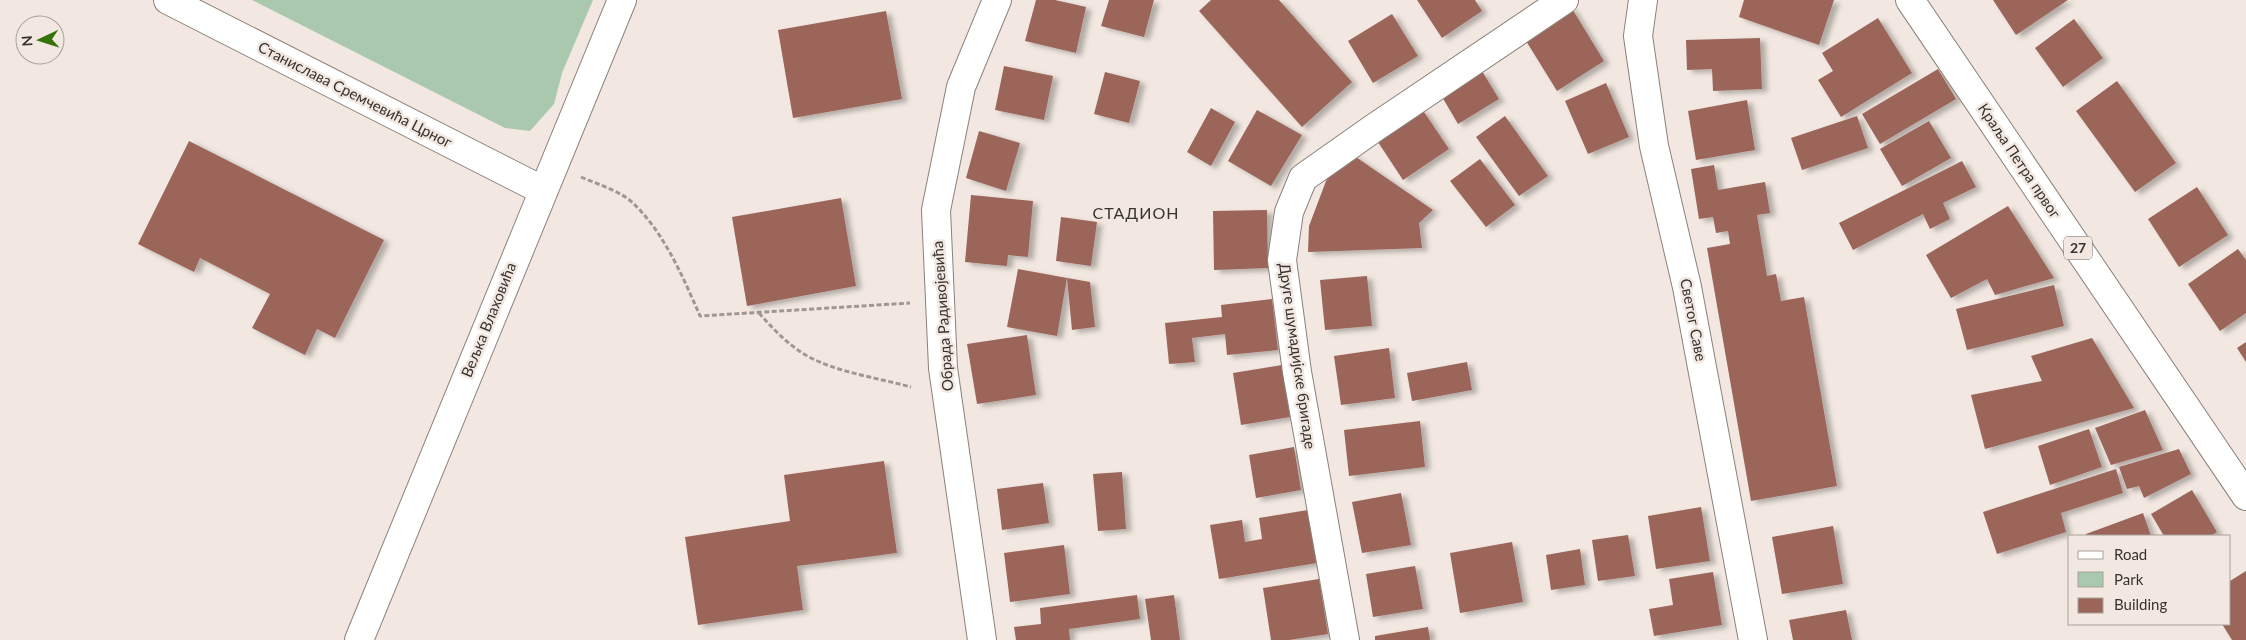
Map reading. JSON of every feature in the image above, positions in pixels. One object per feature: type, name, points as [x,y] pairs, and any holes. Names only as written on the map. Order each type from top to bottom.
[{"type":"street","name":"Станислава Сремчевића Црног","points":[[168,0],[542,190]]},
{"type":"street","name":"Вељка Влаховића","points":[[359,640],[542,190],[622,0]]},
{"type":"street","name":"Обрада Радивојевића","points":[[982,640],[943,368],[936,210],[961,87],[998,0]]},
{"type":"street","name":"Друге шумадијске бригаде","points":[[1345,640],[1295,362],[1282,260],[1289,212],[1304,178],[1374,128],[1564,0]]},
{"type":"street","name":"Светог Саве","points":[[1644,0],[1638,36],[1654,146],[1687,288],[1753,640]]},
{"type":"street","name":"Краља Петра првог","points":[[1910,0],[2246,496]]},
{"type":"path","points":[[555,161],[582,177],[608,188],[636,205],[665,244],[700,316],[941,301]]},
{"type":"path","points":[[758,312],[789,344],[812,358],[839,368],[911,388]]},
{"type":"green space","points":[[252,0],[593,0],[562,73],[554,104],[530,131],[505,128]]},
{"type":"building","points":[[1036,0],[1055,0],[1086,7],[1076,53],[1025,41]]},
{"type":"building","points":[[1109,0],[1154,0],[1144,37],[1101,26]]},
{"type":"building","points":[[1211,0],[1279,0],[1352,82],[1302,127],[1199,11]]},
{"type":"building","points":[[1417,0],[1475,0],[1482,11],[1442,38]]},
{"type":"building","points":[[1744,0],[1834,0],[1819,45],[1739,17]]},
{"type":"building","points":[[1993,0],[2068,0],[2016,35]]},
{"type":"building","points":[[1571,7],[1604,61],[1557,91],[1523,36]]},
{"type":"building","points":[[886,11],[902,99],[793,118],[778,30]]},
{"type":"building","points":[[1392,14],[1418,56],[1373,83],[1348,41]]},
{"type":"building","points":[[1878,18],[1912,73],[1841,117],[1818,80],[1833,71],[1822,53]]},
{"type":"building","points":[[2074,19],[2103,58],[2063,87],[2035,48]]},
{"type":"building","points":[[1760,38],[1762,89],[1713,91],[1712,69],[1687,70],[1686,40]]},
{"type":"building","points":[[1004,66],[1053,76],[1044,120],[995,110]]},
{"type":"building","points":[[1938,69],[1956,99],[1880,144],[1862,114]]},
{"type":"building","points":[[1482,71],[1499,99],[1458,124],[1441,95]]},
{"type":"building","points":[[1105,72],[1140,81],[1129,123],[1094,114]]},
{"type":"building","points":[[2117,81],[2176,163],[2135,192],[2076,111]]},
{"type":"building","points":[[1606,83],[1629,137],[1588,154],[1565,101]]},
{"type":"building","points":[[1747,100],[1755,150],[1696,160],[1688,111]]},
{"type":"building","points":[[1211,108],[1235,122],[1211,166],[1187,152]]},
{"type":"building","points":[[1422,109],[1449,149],[1403,180],[1376,139]]},
{"type":"building","points":[[1257,110],[1302,135],[1271,186],[1228,161]]},
{"type":"building","points":[[1505,116],[1548,176],[1519,196],[1476,137]]},
{"type":"building","points":[[1857,116],[1868,148],[1802,170],[1791,138]]},
{"type":"building","points":[[1929,121],[1951,158],[1902,186],[1880,149]]},
{"type":"building","points":[[979,131],[1020,143],[1006,191],[966,178]]},
{"type":"building","points":[[189,141],[384,240],[335,338],[317,329],[305,355],[252,328],[270,294],[200,258],[194,272],[138,244]]},
{"type":"building","points":[[1350,153],[1433,210],[1419,223],[1422,248],[1308,252],[1309,226],[1326,181],[1336,166]]},
{"type":"building","points":[[1480,159],[1515,205],[1486,227],[1450,181]]},
{"type":"building","points":[[1962,161],[1976,187],[1943,203],[1950,219],[1930,229],[1923,214],[1853,250],[1839,223]]},
{"type":"building","points":[[1714,165],[1718,190],[1765,182],[1770,213],[1757,215],[1767,276],[1776,274],[1781,301],[1804,297],[1837,486],[1751,501],[1707,248],[1730,244],[1728,231],[1716,233],[1713,217],[1699,219],[1691,169]]},
{"type":"building","points":[[2197,187],[2228,235],[2179,267],[2148,219]]},
{"type":"building","points":[[971,195],[1033,201],[1028,257],[1008,255],[1007,266],[965,262]]},
{"type":"building","points":[[841,198],[856,286],[747,306],[732,217]]},
{"type":"building","points":[[2008,206],[2054,278],[1995,295],[1987,279],[1951,298],[1926,255]]},
{"type":"building","points":[[1267,210],[1268,268],[1214,270],[1213,211]]},
{"type":"building","points":[[1061,217],[1097,222],[1091,266],[1056,261]]},
{"type":"building","points":[[2238,249],[2246,260],[2246,313],[2220,331],[2188,284]]},
{"type":"building","points":[[1018,269],[1067,278],[1057,336],[1007,327]]},
{"type":"building","points":[[1367,276],[1372,326],[1325,330],[1320,280]]},
{"type":"building","points":[[1067,278],[1090,282],[1095,327],[1072,330]]},
{"type":"building","points":[[2054,285],[2064,326],[1967,350],[1956,309]]},
{"type":"building","points":[[1272,299],[1278,350],[1227,355],[1225,334],[1192,338],[1195,362],[1169,364],[1165,323],[1222,317],[1221,305]]},
{"type":"building","points":[[1027,335],[1036,395],[977,404],[967,344]]},
{"type":"building","points":[[2092,338],[2134,408],[1985,449],[1971,395],[2042,381],[2031,356]]},
{"type":"building","points":[[2246,342],[2246,362],[2237,348]]},
{"type":"building","points":[[1389,348],[1395,398],[1341,405],[1334,356]]},
{"type":"building","points":[[1467,362],[1472,390],[1412,401],[1407,373]]},
{"type":"building","points":[[1282,365],[1290,417],[1241,425],[1233,373]]},
{"type":"building","points":[[2145,410],[2163,450],[2111,465],[2095,428]]},
{"type":"building","points":[[1420,421],[1425,467],[1349,476],[1344,430]]},
{"type":"building","points":[[2089,429],[2102,467],[2050,485],[2038,446]]},
{"type":"building","points":[[1294,447],[1301,490],[1256,498],[1249,455]]},
{"type":"building","points":[[2179,449],[2191,474],[2144,498],[2139,486],[2127,489],[2119,467]]},
{"type":"building","points":[[884,461],[897,553],[797,566],[803,610],[698,625],[685,537],[790,521],[784,475]]},
{"type":"building","points":[[2116,469],[2123,493],[2061,513],[2066,532],[1997,554],[1983,512]]},
{"type":"building","points":[[1122,472],[1126,529],[1098,531],[1093,474]]},
{"type":"building","points":[[1043,483],[1049,523],[1002,530],[997,489]]},
{"type":"building","points":[[2192,490],[2217,532],[2212,535],[2163,535],[2151,514]]},
{"type":"building","points":[[1401,493],[1411,545],[1362,553],[1352,502]]},
{"type":"building","points":[[1701,507],[1710,561],[1656,569],[1648,516]]},
{"type":"building","points":[[1308,510],[1317,563],[1219,579],[1210,525],[1242,520],[1245,542],[1262,539],[1259,518]]},
{"type":"building","points":[[2143,513],[2151,535],[2086,535]]},
{"type":"building","points":[[1833,526],[1843,584],[1782,594],[1772,537]]},
{"type":"building","points":[[1628,535],[1635,576],[1598,581],[1592,540]]},
{"type":"building","points":[[1512,542],[1523,602],[1460,613],[1450,553]]},
{"type":"building","points":[[1064,545],[1070,594],[1010,602],[1004,553]]},
{"type":"building","points":[[1580,549],[1585,585],[1551,590],[1546,555]]},
{"type":"building","points":[[1415,566],[1423,609],[1373,617],[1366,574]]},
{"type":"building","points":[[2246,571],[2246,640],[2232,640],[2223,625],[2231,625],[2231,580]]},
{"type":"building","points":[[1713,572],[1722,625],[1654,636],[1649,609],[1673,605],[1669,579]]},
{"type":"building","points":[[1319,579],[1328,634],[1289,640],[1271,640],[1263,588]]},
{"type":"building","points":[[1137,595],[1140,619],[1069,629],[1070,640],[1016,640],[1014,627],[1041,624],[1040,608]]},
{"type":"building","points":[[1174,595],[1180,640],[1151,640],[1145,599]]},
{"type":"building","points":[[1846,610],[1852,640],[1793,640],[1789,620]]},
{"type":"building","points":[[1428,627],[1430,640],[1375,640],[1375,636]]},
{"type":"district","name":"СТАДИОН","points":[[1136,213]]}]
